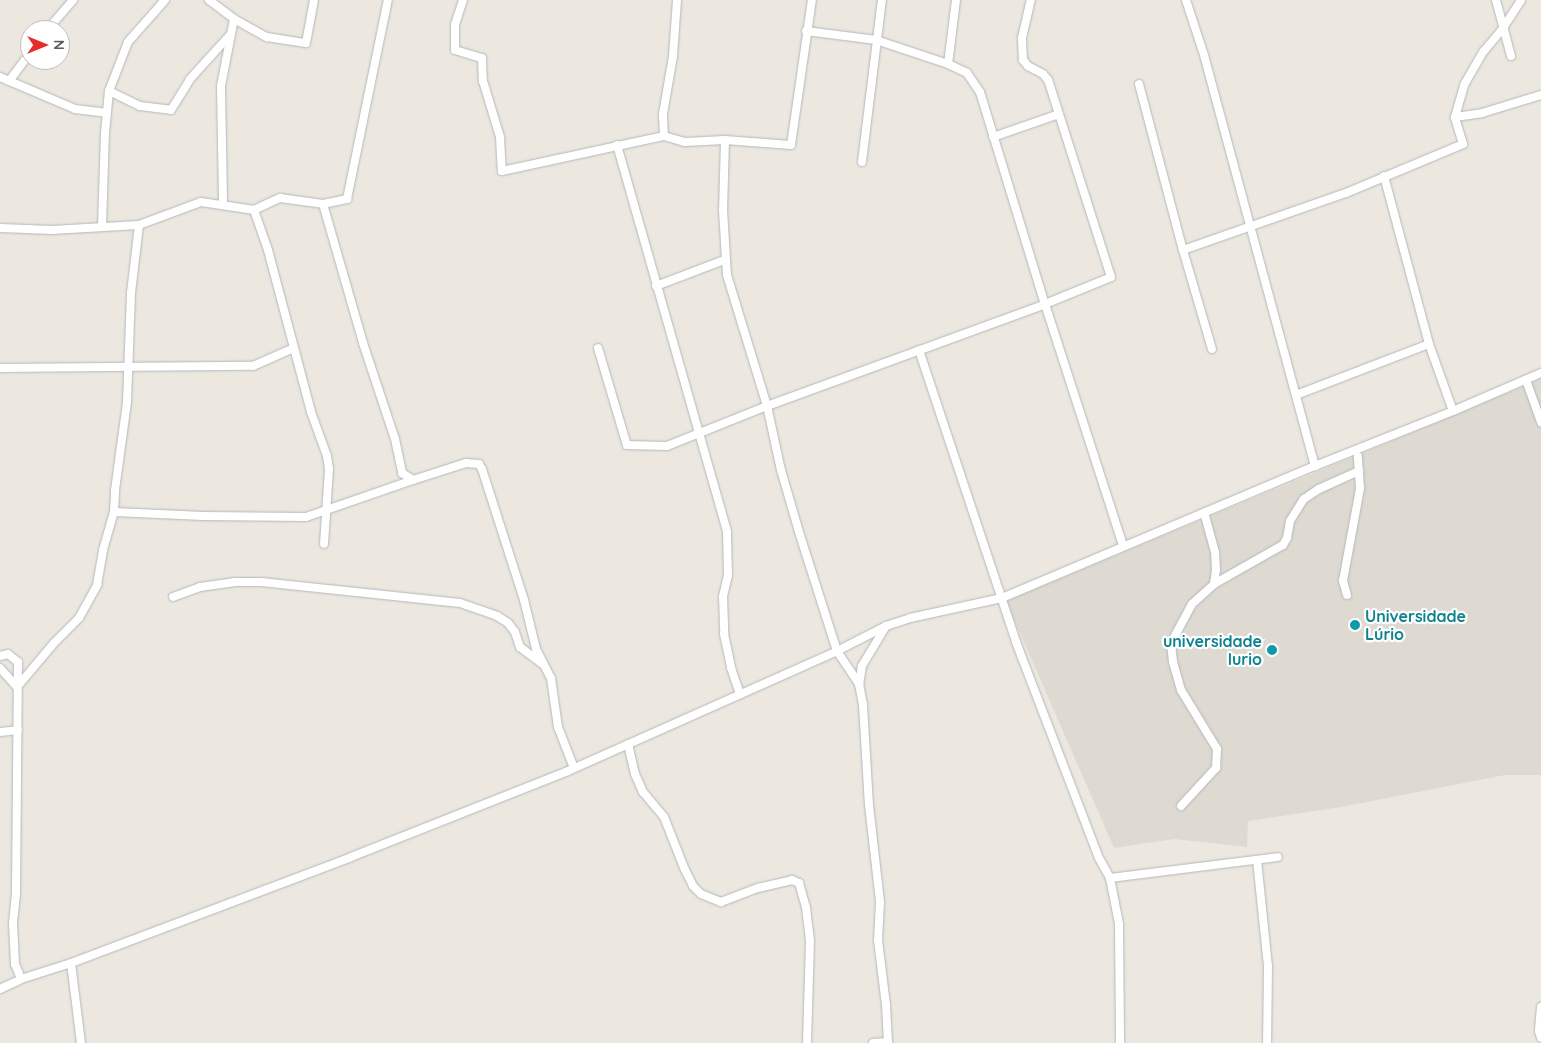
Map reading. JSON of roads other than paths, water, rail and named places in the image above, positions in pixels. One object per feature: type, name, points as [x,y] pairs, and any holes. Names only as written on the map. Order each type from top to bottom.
[{"type":"street","points":[[56,20],[73,0]]},
{"type":"street","points":[[102,227],[106,114],[109,91],[128,42],[165,0]]},
{"type":"street","points":[[209,0],[234,20],[267,37],[306,43],[314,0]]},
{"type":"street","points":[[0,228],[52,230],[139,225],[202,202],[254,210],[280,198],[323,204],[347,199],[388,0]]},
{"type":"street","points":[[463,0],[455,25],[455,50],[482,58],[483,80],[500,137],[502,171],[664,136],[685,142],[725,140],[791,145],[812,0]]},
{"type":"street","points":[[664,136],[663,114],[673,56],[676,0]]},
{"type":"street","points":[[862,162],[882,0]]},
{"type":"street","points":[[948,64],[956,0]]},
{"type":"street","points":[[598,348],[627,445],[667,446],[767,406],[1045,304],[1111,277],[1048,80],[1043,74],[1028,66],[1023,60],[1022,38],[1032,0]]},
{"type":"street","points":[[1186,0],[1204,55],[1315,466]]},
{"type":"street","points":[[1496,0],[1511,56]]},
{"type":"street","points":[[1182,250],[1346,193],[1463,144],[1455,116],[1464,85],[1473,67],[1504,28],[1521,0]]},
{"type":"street","points":[[223,204],[221,86],[234,20]]},
{"type":"street","points":[[109,91],[140,106],[171,110],[190,78],[232,32]]},
{"type":"street","points":[[806,32],[876,40],[948,64],[967,73],[973,80],[980,92],[992,136],[1123,546]]},
{"type":"street","points":[[9,81],[20,66]]},
{"type":"street","points":[[0,77],[75,109],[106,114]]},
{"type":"street","points":[[1139,84],[1182,250],[1212,349]]},
{"type":"street","points":[[1455,116],[1482,113],[1541,95]]},
{"type":"street","points":[[992,136],[1059,114]]},
{"type":"street","points":[[725,140],[724,260],[727,275],[767,406],[781,470],[837,651],[859,684],[864,705],[869,804],[880,902],[878,940],[886,1005],[888,1042],[873,1043]]},
{"type":"street","points":[[617,145],[727,532],[728,575],[723,596],[724,634],[731,668],[740,694]]},
{"type":"street","points":[[1384,176],[1429,344],[1454,411]]},
{"type":"street","points":[[323,204],[357,325],[395,439],[402,473],[413,480]]},
{"type":"street","points":[[254,210],[268,250],[311,412],[327,456],[329,469],[324,544]]},
{"type":"street","points":[[18,687],[54,643],[79,618],[97,585],[103,550],[114,512],[115,490],[127,402],[131,293],[139,225]]},
{"type":"street","points":[[656,286],[724,260]]},
{"type":"street","points":[[1296,395],[1429,344]]},
{"type":"street","points":[[0,368],[253,366],[294,348]]},
{"type":"street","points":[[919,350],[1033,689],[1099,858],[1110,878],[1119,924],[1120,1043]]},
{"type":"street","points":[[0,989],[21,979],[71,963],[351,857],[574,768],[837,651],[886,626],[910,618],[1002,598],[1315,466],[1454,411],[1541,372]]},
{"type":"street","points":[[1526,380],[1541,422]]},
{"type":"street","points":[[1347,596],[1343,581],[1360,488],[1358,456]]},
{"type":"street","points":[[114,512],[203,516],[306,517],[461,464],[479,464],[524,600],[536,649],[547,667],[551,678],[558,727],[574,768]]},
{"type":"street","points":[[1181,806],[1216,768],[1217,749],[1181,690],[1173,662],[1171,643],[1192,604],[1214,584],[1283,546],[1295,510],[1304,499],[1318,489],[1359,471]]},
{"type":"street","points":[[1204,512],[1215,552],[1216,570],[1214,584]]},
{"type":"street","points":[[173,597],[200,587],[234,582],[261,582],[460,603],[497,616],[508,623],[515,632],[520,647],[547,667]]},
{"type":"street","points":[[859,684],[862,666],[886,626]]},
{"type":"street","points":[[0,656],[8,654],[18,662],[13,923],[14,964],[21,979]]},
{"type":"street","points":[[0,668],[18,687]]},
{"type":"street","points":[[0,732],[18,730]]},
{"type":"street","points":[[628,744],[634,774],[643,792],[664,817],[685,870],[693,886],[701,894],[721,902],[758,888],[792,880],[799,883],[806,908],[810,942],[807,1043]]},
{"type":"street","points":[[1110,878],[1278,857]]},
{"type":"street","points":[[1257,860],[1268,966],[1267,1043]]},
{"type":"street","points":[[71,963],[81,1043]]},
{"type":"street","points":[[1541,1006],[1539,1031],[1541,1038]]},
{"type":"place","name":"Universidade Lúrio","points":[[1355,625]]},
{"type":"place","name":"universidade lurio","points":[[1272,650]]}]
